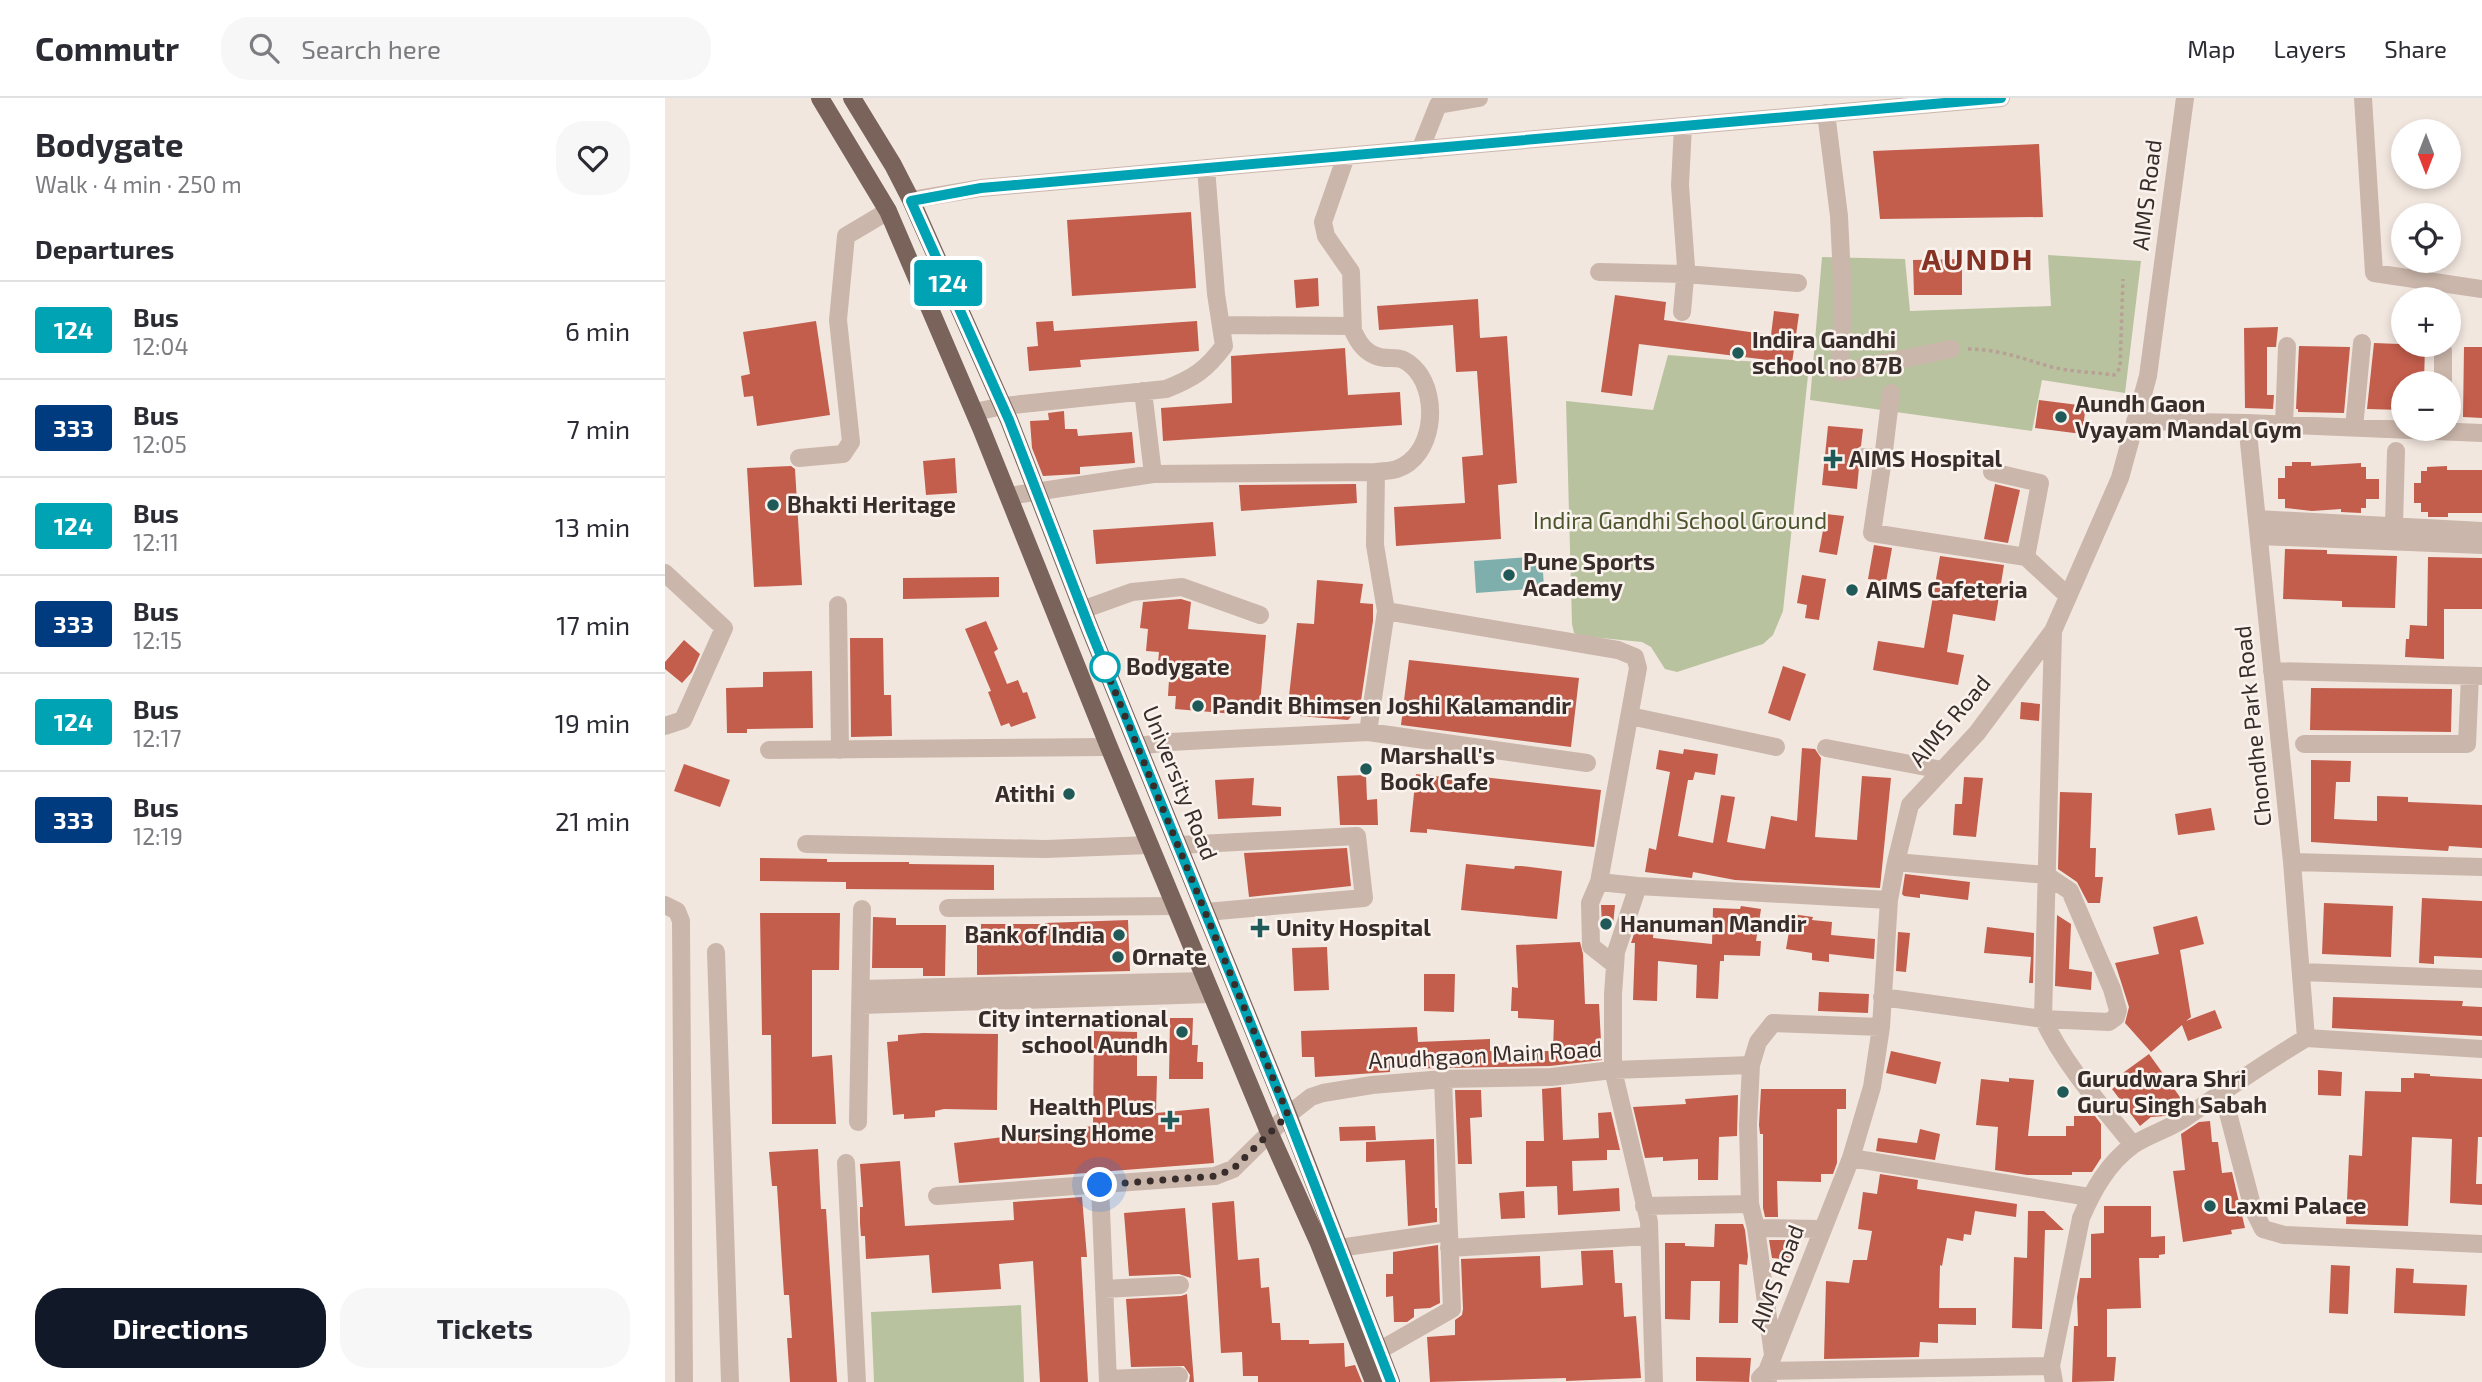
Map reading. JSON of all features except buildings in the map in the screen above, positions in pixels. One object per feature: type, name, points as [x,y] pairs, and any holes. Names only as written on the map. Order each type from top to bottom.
[{"type":"main road","name":"University Road","points":[[820,98],[888,211],[975,412],[1108,747],[1269,1132],[1372,1356],[1391,1382]]},
{"type":"main road","name":"University Road","points":[[852,98],[893,165],[911,201],[1003,406],[1082,610],[1288,1115],[1339,1248],[1372,1356],[1374,1382]]},
{"type":"main road","points":[[888,211],[911,201]]},
{"type":"street","points":[[1420,149],[1439,105],[1479,98]]},
{"type":"street","points":[[911,201],[981,188],[2001,98]]},
{"type":"street","name":"AIMS Road","points":[[1766,1373],[1851,1158],[1871,1087],[1881,1027],[1889,900],[1910,805],[1977,733],[2053,631],[2120,478],[2148,376],[2185,98]]},
{"type":"street","points":[[2363,98],[2374,273],[2482,289]]},
{"type":"street","points":[[1826,113],[1839,216],[1843,298],[1840,372],[1951,349]]},
{"type":"street","points":[[1682,312],[1685,274],[1680,185],[1683,126]]},
{"type":"street","points":[[1346,156],[1323,222],[1327,236],[1351,272],[1353,331]]},
{"type":"street","points":[[975,412],[1003,406],[1166,389],[1190,380],[1209,366],[1224,346],[1216,294],[1206,168]]},
{"type":"street","points":[[799,458],[843,454],[851,442],[838,320],[846,236],[888,211]]},
{"type":"street","points":[[1599,272],[1685,274],[1798,283]]},
{"type":"street","points":[[1009,495],[1153,474],[1376,471],[1399,468],[1416,456],[1424,443],[1430,421],[1428,396],[1418,372],[1402,357],[1374,356],[1359,344],[1350,326],[1222,325]]},
{"type":"street","points":[[2354,428],[2362,343]]},
{"type":"street","points":[[2284,425],[2287,346]]},
{"type":"street","points":[[1143,391],[1153,474]]},
{"type":"street","points":[[1891,393],[1872,533],[2026,557],[2068,596]]},
{"type":"street","points":[[2135,421],[2391,429]]},
{"type":"street","name":"Chondhe Park Road","points":[[2247,423],[2292,862],[2306,1038]]},
{"type":"street","points":[[2461,431],[2482,433]]},
{"type":"street","points":[[2394,526],[2396,451]]},
{"type":"street","points":[[1864,457],[1883,459]]},
{"type":"street","points":[[1368,732],[1386,611],[1374,545],[1376,471]]},
{"type":"street","points":[[1992,472],[2040,483],[2026,557]]},
{"type":"street","points":[[2258,527],[2394,526],[2482,531]]},
{"type":"street","points":[[2258,527],[2482,545]]},
{"type":"street","points":[[665,573],[725,628],[683,720],[665,726]]},
{"type":"street","points":[[1082,610],[1132,592],[1182,587],[1261,615]]},
{"type":"street","points":[[838,605],[840,750]]},
{"type":"street","points":[[1386,611],[1618,650],[1635,657],[1638,668],[1630,716],[1599,881],[1590,903],[1591,946],[1615,965]]},
{"type":"street","points":[[2053,631],[2043,1019],[2076,1074],[2133,1145]]},
{"type":"street","points":[[2272,671],[2476,676],[2475,744],[2304,744]]},
{"type":"street","points":[[1630,716],[1776,747]]},
{"type":"street","points":[[1138,746],[1368,732],[1587,764]]},
{"type":"street","points":[[769,750],[1108,747]]},
{"type":"street","points":[[1826,748],[1943,770]]},
{"type":"street","points":[[1179,845],[1357,836],[1364,898],[1206,912]]},
{"type":"street","points":[[806,844],[1046,849],[1149,845]]},
{"type":"street","points":[[1882,998],[2043,1019],[2109,1022],[2116,1017],[2117,1010],[2112,989],[2070,891],[2046,875],[1896,862]]},
{"type":"street","points":[[2292,862],[2482,867]]},
{"type":"street","points":[[1599,881],[1638,886],[1889,900]]},
{"type":"street","points":[[1638,886],[1616,952],[1613,1070],[1751,1065]]},
{"type":"street","points":[[665,905],[677,911],[681,921],[684,1382]]},
{"type":"street","points":[[948,908],[1174,905]]},
{"type":"street","points":[[858,1122],[862,909]]},
{"type":"street","points":[[716,952],[730,1382]]},
{"type":"street","points":[[2302,972],[2482,979]]},
{"type":"street","points":[[861,997],[1208,987]]},
{"type":"street","points":[[1881,1027],[1773,1023],[1758,1042],[1751,1065],[1748,1125],[1750,1204],[1756,1228],[1766,1373],[2052,1374],[2081,1217],[2089,1197],[2109,1167],[2133,1145],[2183,1119],[2222,1090],[2306,1038],[2482,1049]]},
{"type":"street","name":"Anudhgaon Main Road","points":[[937,1196],[1215,1176],[1233,1169],[1288,1115],[1311,1097],[1323,1093],[1372,1085],[1443,1079],[1551,1077],[1613,1070],[1649,1222],[1654,1382]]},
{"type":"street","points":[[1372,1356],[1452,1309],[1443,1079]]},
{"type":"street","points":[[2222,1090],[2253,1209],[2263,1229],[2284,1234],[2482,1244]]},
{"type":"street","points":[[1851,1158],[2089,1197]]},
{"type":"street","points":[[846,1163],[857,1382]]},
{"type":"street","points":[[1100,1185],[1108,1380],[1179,1376]]},
{"type":"street","points":[[1644,1206],[1750,1204]]},
{"type":"street","points":[[1756,1228],[1822,1229]]},
{"type":"street","points":[[1339,1248],[1449,1240],[1649,1236]]},
{"type":"street","points":[[1104,1289],[1180,1285]]},
{"type":"path","points":[[1951,349],[1985,349],[2051,367],[2114,375],[2120,368],[2123,279]]},
{"type":"green space","points":[[2048,255],[2141,261],[2125,393],[2042,380],[2032,431],[1810,400],[1822,257],[1905,259],[1910,311],[2051,306]]},
{"type":"green space","name":"Indira Gandhi School Ground","points":[[1668,355],[1809,366],[1783,611],[1773,635],[1763,644],[1677,672],[1665,669],[1651,647],[1642,642],[1581,636],[1574,633],[1572,624],[1566,401],[1653,410]]},
{"type":"green space","points":[[1021,1305],[1024,1382],[874,1382],[871,1312]]},
{"type":"water","name":"Pune Sports Academy","points":[[1542,556],[1544,588],[1476,593],[1474,561]]},
{"type":"bus line","name":"124","points":[[1391,1382],[1282,1101],[1090,629],[1009,420],[911,201],[981,188],[2001,98]]},
{"type":"place","name":"Indira Gandhi school no 87B","points":[[1738,353]]},
{"type":"place","name":"Aundh Gaon Vyayam Mandal Gym","points":[[2061,417]]},
{"type":"place","name":"AIMS Hospital","points":[[1833,459]]},
{"type":"place","name":"Bhakti Heritage","points":[[773,505]]},
{"type":"place","name":"Pune Sports Academy","points":[[1509,575]]},
{"type":"place","name":"AIMS Cafeteria","points":[[1852,590]]},
{"type":"place","name":"Bodygate","points":[[1105,667]]},
{"type":"place","name":"Pandit Bhimsen Joshi Kalamandir","points":[[1198,706]]},
{"type":"place","name":"Marshall's Book Cafe","points":[[1366,769]]},
{"type":"place","name":"Atithi","points":[[1069,794]]},
{"type":"place","name":"Hanuman Mandir","points":[[1606,924]]},
{"type":"place","name":"Unity Hospital","points":[[1260,928]]},
{"type":"place","name":"Bank of India","points":[[1119,935]]},
{"type":"place","name":"Ornate","points":[[1118,957]]},
{"type":"place","name":"City international school Aundh","points":[[1182,1032]]},
{"type":"place","name":"Gurudwara Shri Guru Singh Sabah","points":[[2063,1092]]},
{"type":"place","name":"Health Plus Nursing Home","points":[[1170,1120]]},
{"type":"place","name":"Laxmi Palace","points":[[2210,1206]]},
{"type":"district","name":"AUNDH","points":[[1978,260]]},
{"type":"route","points":[[1100,1185],[1215,1176],[1233,1169],[1288,1115],[1105,667]]}]
